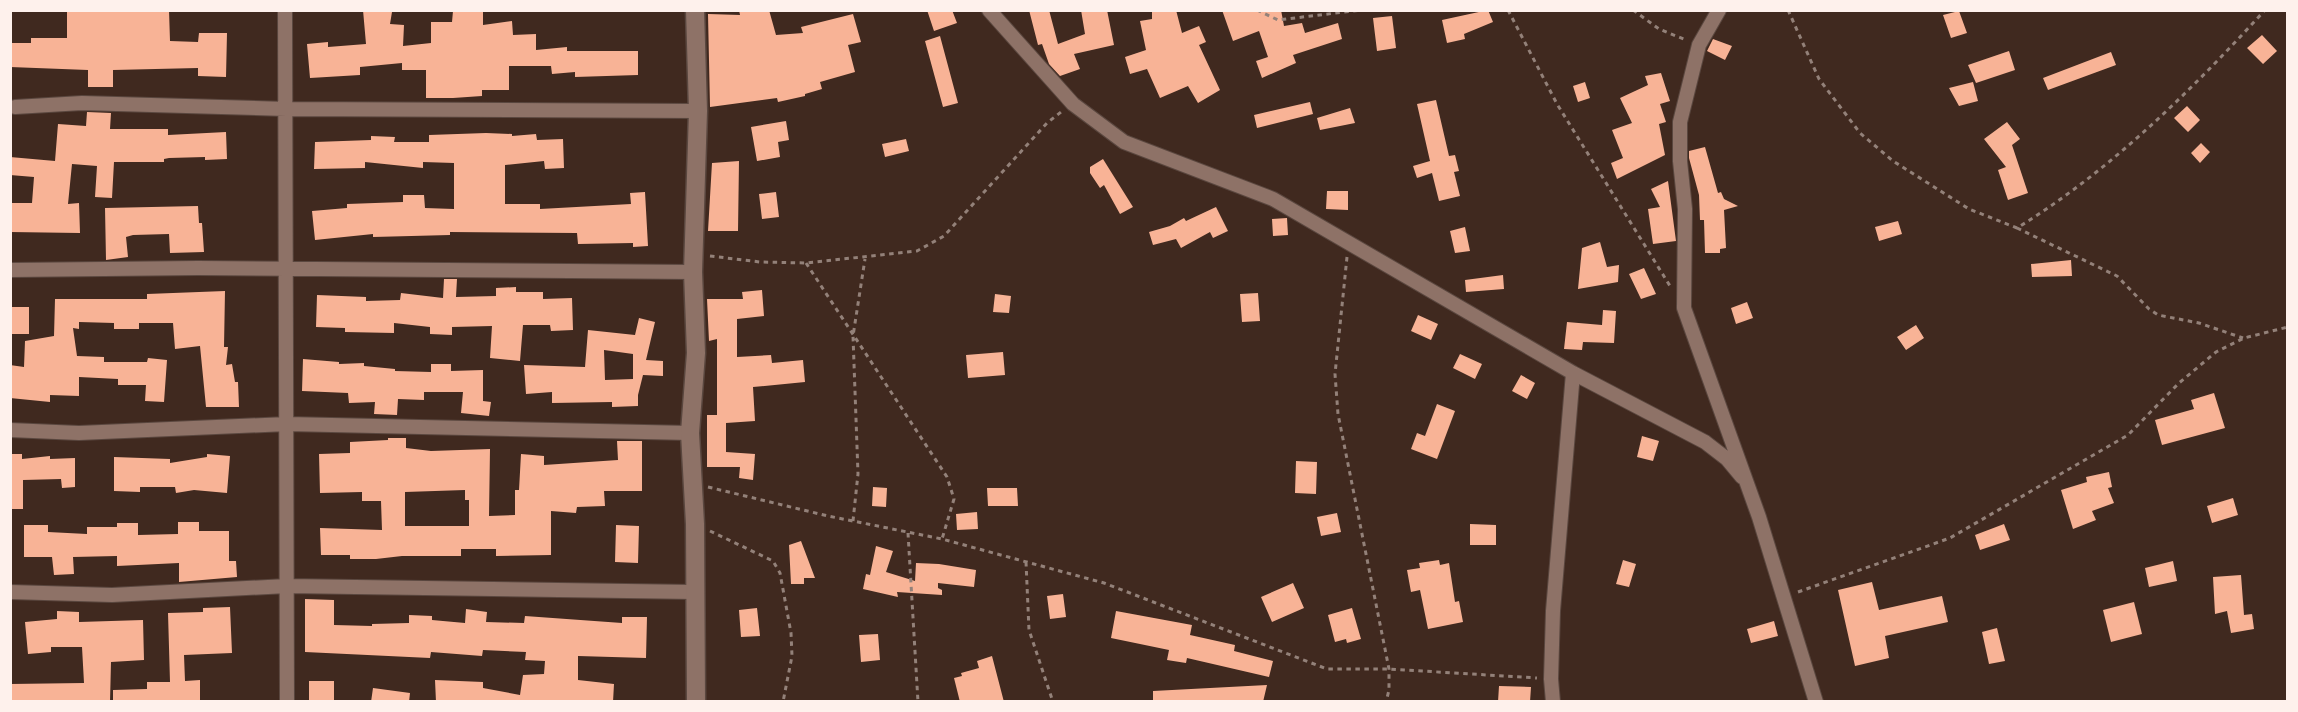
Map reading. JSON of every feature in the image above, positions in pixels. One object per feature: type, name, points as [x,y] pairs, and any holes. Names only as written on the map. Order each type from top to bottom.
[{"type":"street","points":[[285,10],[287,702]]},
{"type":"street","points":[[695,10],[698,111],[693,272],[696,353],[690,433],[695,524],[696,702]]},
{"type":"street","points":[[989,10],[1073,104],[1124,142],[1273,199],[1574,373],[1705,442],[1727,459],[1742,477]]},
{"type":"street","points":[[1719,10],[1699,45],[1680,122],[1680,161],[1685,209],[1684,308],[1742,477],[1759,517],[1816,702]]},
{"type":"street","points":[[15,107],[82,102],[286,109],[698,111]]},
{"type":"street","points":[[10,270],[286,269],[693,272]]},
{"type":"street","points":[[1553,702],[1551,679],[1562,493],[1574,373]]},
{"type":"street","points":[[10,430],[79,433],[287,424],[690,433]]},
{"type":"street","points":[[10,592],[112,595],[287,586],[694,592]]},
{"type":"path","points":[[1257,10],[1278,20],[1361,10]]},
{"type":"path","points":[[1508,10],[1574,132],[1684,308]]},
{"type":"path","points":[[1633,10],[1659,29],[1699,45]]},
{"type":"path","points":[[1788,10],[1819,79],[1860,133],[1893,161],[1969,209],[2017,228],[2117,276],[2149,309],[2158,315],[2199,323],[2244,338]]},
{"type":"path","points":[[2017,228],[2093,173],[2154,122],[2220,60],[2265,10]]},
{"type":"path","points":[[694,254],[760,262],[806,263],[917,251],[944,236],[1047,123],[1073,104]]},
{"type":"path","points":[[1348,242],[1335,374],[1338,414],[1389,669],[1389,690],[1386,702]]},
{"type":"path","points":[[853,521],[858,474],[853,336],[865,258]]},
{"type":"path","points":[[806,263],[952,487],[954,499],[942,539]]},
{"type":"path","points":[[1785,597],[1950,538],[2128,435],[2194,370],[2216,352],[2244,338],[2288,327]]},
{"type":"path","points":[[692,483],[853,521],[942,539],[1104,582],[1306,663],[1327,669],[1389,669],[1551,679]]},
{"type":"path","points":[[695,524],[773,561],[780,573],[791,633],[792,656],[783,702]]},
{"type":"path","points":[[908,532],[918,702]]},
{"type":"path","points":[[1026,562],[1029,630],[1053,702]]},
{"type":"building","points":[[67,10],[169,10],[170,41],[198,42],[199,33],[227,33],[226,77],[198,76],[198,68],[113,70],[113,87],[88,87],[88,70],[10,67],[10,43],[31,43],[31,38],[67,38]]},
{"type":"building","points":[[363,10],[392,12],[390,24],[404,25],[403,46],[431,43],[431,22],[452,22],[453,11],[483,10],[483,25],[512,21],[513,35],[536,34],[536,50],[567,47],[567,51],[638,51],[638,75],[575,77],[575,72],[552,74],[551,66],[509,66],[509,90],[482,90],[482,96],[453,98],[426,98],[426,70],[402,70],[402,63],[360,67],[360,75],[310,78],[307,44],[328,42],[328,47],[366,44]]},
{"type":"building","points":[[739,10],[769,10],[776,35],[803,33],[801,27],[853,14],[861,42],[848,45],[855,72],[820,82],[822,89],[805,94],[805,96],[778,102],[777,98],[710,107],[708,14],[740,15]]},
{"type":"building","points":[[927,10],[952,10],[957,23],[934,31]]},
{"type":"building","points":[[1029,10],[1049,10],[1058,44],[1085,34],[1081,10],[1107,10],[1114,45],[1074,54],[1080,69],[1060,76],[1049,64],[1042,44],[1038,45]]},
{"type":"building","points":[[1152,10],[1176,10],[1182,33],[1199,26],[1206,42],[1199,45],[1220,90],[1198,103],[1188,86],[1160,98],[1147,69],[1130,74],[1125,57],[1146,50],[1140,21],[1152,19]]},
{"type":"building","points":[[1222,10],[1281,10],[1284,26],[1302,23],[1305,33],[1338,23],[1342,39],[1293,55],[1296,63],[1262,78],[1256,61],[1268,57],[1259,31],[1233,41]]},
{"type":"building","points":[[1488,10],[1493,22],[1464,34],[1465,39],[1447,43],[1442,20]]},
{"type":"building","points":[[1959,11],[1967,33],[1951,38],[1943,15]]},
{"type":"building","points":[[1392,16],[1396,48],[1377,51],[1373,18]]},
{"type":"building","points":[[2262,35],[2277,51],[2263,64],[2247,48]]},
{"type":"building","points":[[940,36],[958,103],[943,107],[925,41]]},
{"type":"building","points":[[1713,39],[1732,46],[1725,60],[1707,51]]},
{"type":"building","points":[[2009,51],[2015,70],[1976,83],[1968,65]]},
{"type":"building","points":[[2111,52],[2116,65],[2048,90],[2043,78]]},
{"type":"building","points":[[1661,73],[1670,101],[1660,104],[1666,122],[1659,124],[1665,155],[1617,179],[1611,163],[1623,158],[1612,130],[1632,123],[1620,98],[1648,85],[1645,76]]},
{"type":"building","points":[[1585,82],[1590,98],[1578,102],[1573,86]]},
{"type":"building","points":[[1973,82],[1978,101],[1959,106],[1949,88]]},
{"type":"building","points":[[1436,100],[1449,156],[1455,155],[1459,171],[1454,172],[1460,196],[1439,201],[1432,173],[1417,178],[1413,166],[1430,161],[1417,104]]},
{"type":"building","points":[[1310,102],[1313,114],[1257,128],[1254,115]]},
{"type":"building","points":[[2187,106],[2200,120],[2188,132],[2174,118]]},
{"type":"building","points":[[1350,108],[1355,123],[1320,130],[1317,118]]},
{"type":"building","points":[[87,112],[111,113],[110,129],[168,129],[168,135],[226,132],[227,159],[205,160],[205,157],[169,158],[164,159],[164,162],[114,162],[112,198],[95,197],[97,166],[72,164],[68,204],[79,203],[80,233],[10,232],[10,203],[32,203],[34,177],[10,175],[10,157],[55,161],[58,124],[86,126]]},
{"type":"building","points":[[786,121],[789,140],[778,142],[780,157],[757,161],[751,127]]},
{"type":"building","points":[[2007,122],[2020,139],[2012,145],[2028,193],[2008,200],[1998,170],[2006,167],[1984,139]]},
{"type":"building","points":[[512,134],[512,136],[536,134],[537,140],[563,139],[564,168],[545,169],[544,161],[505,165],[505,204],[540,204],[540,209],[631,204],[630,193],[645,192],[648,246],[633,247],[633,243],[578,244],[577,233],[450,232],[450,235],[373,237],[373,234],[315,240],[312,211],[347,208],[347,204],[403,202],[403,195],[424,195],[425,208],[454,209],[454,163],[423,162],[423,168],[365,162],[365,168],[314,169],[315,142],[371,140],[371,136],[395,137],[394,142],[429,142],[429,135]]},
{"type":"building","points":[[906,139],[909,151],[885,157],[882,144]]},
{"type":"building","points":[[2201,143],[2210,152],[2200,163],[2191,153]]},
{"type":"building","points":[[1705,147],[1718,193],[1721,192],[1724,199],[1738,206],[1724,210],[1726,248],[1720,249],[1720,253],[1705,253],[1704,220],[1700,220],[1699,195],[1689,158],[1689,151]]},
{"type":"building","points":[[1103,159],[1133,207],[1120,214],[1104,185],[1100,188],[1090,173],[1090,167]]},
{"type":"building","points":[[739,161],[738,231],[708,231],[712,163]]},
{"type":"building","points":[[1668,181],[1676,241],[1653,244],[1648,209],[1660,207],[1651,189]]},
{"type":"building","points":[[1327,191],[1348,191],[1348,210],[1326,209]]},
{"type":"building","points":[[776,192],[779,217],[762,219],[759,194]]},
{"type":"building","points":[[198,206],[204,252],[170,253],[169,234],[133,235],[126,237],[128,257],[106,260],[105,208]]},
{"type":"building","points":[[1216,207],[1228,231],[1213,238],[1210,232],[1181,248],[1176,239],[1153,245],[1149,232],[1170,226],[1184,218],[1186,221]]},
{"type":"building","points":[[1287,218],[1288,235],[1273,236],[1272,219]]},
{"type":"building","points":[[1898,221],[1902,234],[1879,241],[1875,227]]},
{"type":"building","points":[[1465,227],[1470,251],[1455,253],[1450,231]]},
{"type":"building","points":[[1600,242],[1607,267],[1619,265],[1618,282],[1578,289],[1582,248]]},
{"type":"building","points":[[2071,260],[2072,276],[2032,277],[2031,264]]},
{"type":"building","points":[[1644,268],[1656,294],[1641,299],[1629,274]]},
{"type":"building","points":[[1503,275],[1504,289],[1466,292],[1465,280]]},
{"type":"building","points":[[444,279],[457,279],[456,297],[496,296],[496,288],[516,287],[516,292],[543,292],[543,299],[572,298],[573,330],[551,331],[550,325],[523,325],[520,361],[490,358],[492,326],[452,327],[452,335],[430,334],[430,327],[394,323],[394,333],[345,332],[345,328],[316,327],[317,295],[366,297],[366,301],[400,300],[401,293],[443,298]]},
{"type":"building","points":[[762,290],[764,316],[737,319],[737,357],[771,355],[772,363],[803,360],[805,382],[753,387],[755,421],[726,423],[726,452],[755,454],[753,480],[739,478],[740,467],[707,467],[707,415],[717,415],[717,339],[709,341],[707,299],[743,299],[742,292]]},
{"type":"building","points":[[225,291],[224,347],[228,347],[226,365],[232,364],[235,382],[238,382],[239,407],[206,407],[200,346],[175,349],[173,323],[139,323],[139,329],[114,329],[114,323],[79,322],[79,329],[73,328],[77,356],[104,357],[104,362],[147,362],[148,358],[167,360],[164,402],[145,401],[146,385],[118,385],[118,379],[79,377],[79,396],[50,395],[50,402],[10,398],[10,365],[24,367],[25,341],[54,336],[55,299],[147,299],[147,294]]},
{"type":"building","points":[[1258,293],[1260,321],[1242,322],[1240,294]]},
{"type":"building","points":[[995,294],[1011,296],[1009,313],[993,312]]},
{"type":"building","points":[[1747,302],[1753,318],[1736,324],[1731,308]]},
{"type":"building","points":[[10,307],[29,307],[29,334],[10,334]]},
{"type":"building","points":[[1603,310],[1616,311],[1614,343],[1583,342],[1582,350],[1564,349],[1567,322],[1602,325]]},
{"type":"building","points":[[1418,315],[1438,324],[1431,340],[1411,331]]},
{"type":"building","points":[[639,318],[655,322],[646,360],[663,361],[663,376],[643,375],[638,406],[612,407],[612,402],[552,403],[552,392],[526,394],[524,365],[585,367],[588,330],[635,335]],"holes":[[[604,350],[633,354],[633,379],[605,380]]]},
{"type":"building","points":[[1916,325],[1924,338],[1906,350],[1897,337]]},
{"type":"building","points":[[1003,352],[1005,375],[968,378],[966,355]]},
{"type":"building","points":[[1460,354],[1482,364],[1475,379],[1453,368]]},
{"type":"building","points":[[303,359],[339,362],[339,364],[364,363],[364,366],[395,369],[395,371],[431,372],[431,364],[451,364],[451,371],[483,370],[483,401],[491,402],[489,416],[461,413],[463,392],[424,392],[424,400],[398,399],[397,415],[374,414],[375,402],[349,403],[348,393],[302,391]]},
{"type":"building","points":[[1521,375],[1535,383],[1527,399],[1512,391]]},
{"type":"building","points":[[2214,393],[2225,428],[2162,445],[2155,420],[2194,409],[2191,400]]},
{"type":"building","points":[[1437,404],[1455,411],[1437,459],[1411,449],[1417,433],[1425,436]]},
{"type":"building","points":[[1642,436],[1659,441],[1653,461],[1637,457]]},
{"type":"building","points":[[388,438],[406,438],[406,448],[431,451],[490,449],[489,516],[515,515],[515,490],[519,490],[521,454],[544,456],[544,465],[618,460],[617,441],[642,441],[642,491],[604,491],[605,506],[577,507],[576,513],[551,511],[551,555],[496,556],[496,549],[461,549],[461,556],[350,559],[350,555],[321,555],[320,528],[382,530],[381,501],[362,501],[362,492],[320,493],[319,454],[350,453],[350,442],[388,440]],"holes":[[[465,490],[465,500],[469,500],[469,526],[405,526],[405,492]]]},
{"type":"building","points":[[10,454],[22,454],[22,459],[50,456],[50,459],[75,458],[75,487],[62,488],[61,479],[23,480],[23,509],[10,509]]},
{"type":"building","points":[[207,454],[230,456],[227,493],[194,490],[176,493],[175,487],[140,487],[140,492],[114,491],[114,457],[170,459],[170,463],[207,457]]},
{"type":"building","points":[[1296,461],[1317,462],[1316,494],[1295,493]]},
{"type":"building","points":[[2109,472],[2112,487],[2108,488],[2114,503],[2092,511],[2096,520],[2073,529],[2061,490],[2087,482],[2086,477]]},
{"type":"building","points":[[873,487],[887,488],[886,507],[872,506]]},
{"type":"building","points":[[987,488],[1017,488],[1018,506],[988,506]]},
{"type":"building","points":[[2233,498],[2238,515],[2212,523],[2207,506]]},
{"type":"building","points":[[977,512],[978,529],[957,530],[956,514]]},
{"type":"building","points":[[1337,513],[1341,532],[1321,536],[1317,517]]},
{"type":"building","points":[[178,522],[199,522],[199,531],[229,531],[229,561],[236,561],[237,577],[179,582],[179,563],[117,566],[117,556],[73,557],[74,574],[54,575],[52,557],[24,557],[24,525],[48,525],[48,532],[87,534],[87,527],[117,527],[117,523],[138,523],[138,535],[178,534]]},
{"type":"building","points":[[1470,524],[1496,525],[1496,545],[1470,545]]},
{"type":"building","points":[[2004,524],[2010,540],[1980,550],[1975,535]]},
{"type":"building","points":[[616,525],[639,526],[638,563],[615,562]]},
{"type":"building","points":[[801,541],[815,578],[804,578],[804,584],[791,584],[789,545]]},
{"type":"building","points":[[876,546],[893,551],[886,572],[915,581],[916,563],[976,570],[974,587],[938,583],[942,595],[897,592],[898,597],[863,589],[866,574],[870,575]]},
{"type":"building","points":[[1439,560],[1440,565],[1449,563],[1455,602],[1459,601],[1463,622],[1428,629],[1420,590],[1411,592],[1407,570],[1420,568],[1419,563]]},
{"type":"building","points":[[1623,560],[1636,564],[1629,587],[1616,584]]},
{"type":"building","points":[[2173,561],[2177,581],[2149,587],[2145,568]]},
{"type":"building","points":[[2241,575],[2244,615],[2252,614],[2254,629],[2231,633],[2227,611],[2215,614],[2213,577]]},
{"type":"building","points":[[1872,582],[1879,610],[1942,596],[1948,622],[1885,636],[1889,658],[1855,666],[1838,590]]},
{"type":"building","points":[[1293,583],[1304,608],[1272,622],[1261,597]]},
{"type":"building","points":[[1063,594],[1066,617],[1050,619],[1047,596]]},
{"type":"building","points":[[305,599],[334,600],[334,625],[372,626],[372,624],[409,623],[409,615],[432,616],[432,620],[465,623],[466,609],[487,612],[486,622],[524,623],[525,616],[622,623],[622,617],[647,617],[646,658],[578,656],[578,680],[614,684],[613,702],[436,702],[435,680],[483,682],[483,688],[520,695],[523,675],[544,674],[545,661],[525,660],[526,652],[483,650],[482,656],[431,652],[430,658],[305,652]]},
{"type":"building","points":[[2134,602],[2142,634],[2111,642],[2103,610]]},
{"type":"building","points":[[230,607],[232,653],[184,655],[185,681],[200,680],[200,702],[113,702],[113,690],[147,689],[147,682],[170,682],[168,613],[203,612],[203,608]]},
{"type":"building","points":[[757,608],[760,636],[741,637],[739,610]]},
{"type":"building","points":[[1352,608],[1361,639],[1347,643],[1346,639],[1335,642],[1328,615]]},
{"type":"building","points":[[57,611],[79,612],[79,622],[143,620],[144,660],[111,662],[110,702],[10,702],[10,684],[84,683],[82,647],[51,647],[51,652],[28,654],[25,622],[57,619]]},
{"type":"building","points":[[1116,611],[1192,625],[1190,635],[1235,645],[1234,651],[1273,661],[1269,677],[1187,658],[1186,663],[1167,660],[1169,650],[1111,638]]},
{"type":"building","points":[[1774,621],[1778,636],[1751,643],[1747,629]]},
{"type":"building","points":[[1997,628],[2005,661],[1989,664],[1982,632]]},
{"type":"building","points":[[878,634],[880,660],[861,662],[859,635]]},
{"type":"building","points":[[992,656],[1004,702],[960,702],[954,678],[962,676],[961,673],[979,668],[977,661]]},
{"type":"building","points":[[309,681],[334,681],[334,702],[309,702]]},
{"type":"building","points":[[1267,685],[1263,702],[1153,702],[1153,691]]},
{"type":"building","points":[[1499,686],[1531,687],[1530,702],[1498,702]]},
{"type":"building","points":[[373,688],[410,693],[409,702],[371,702]]}]
